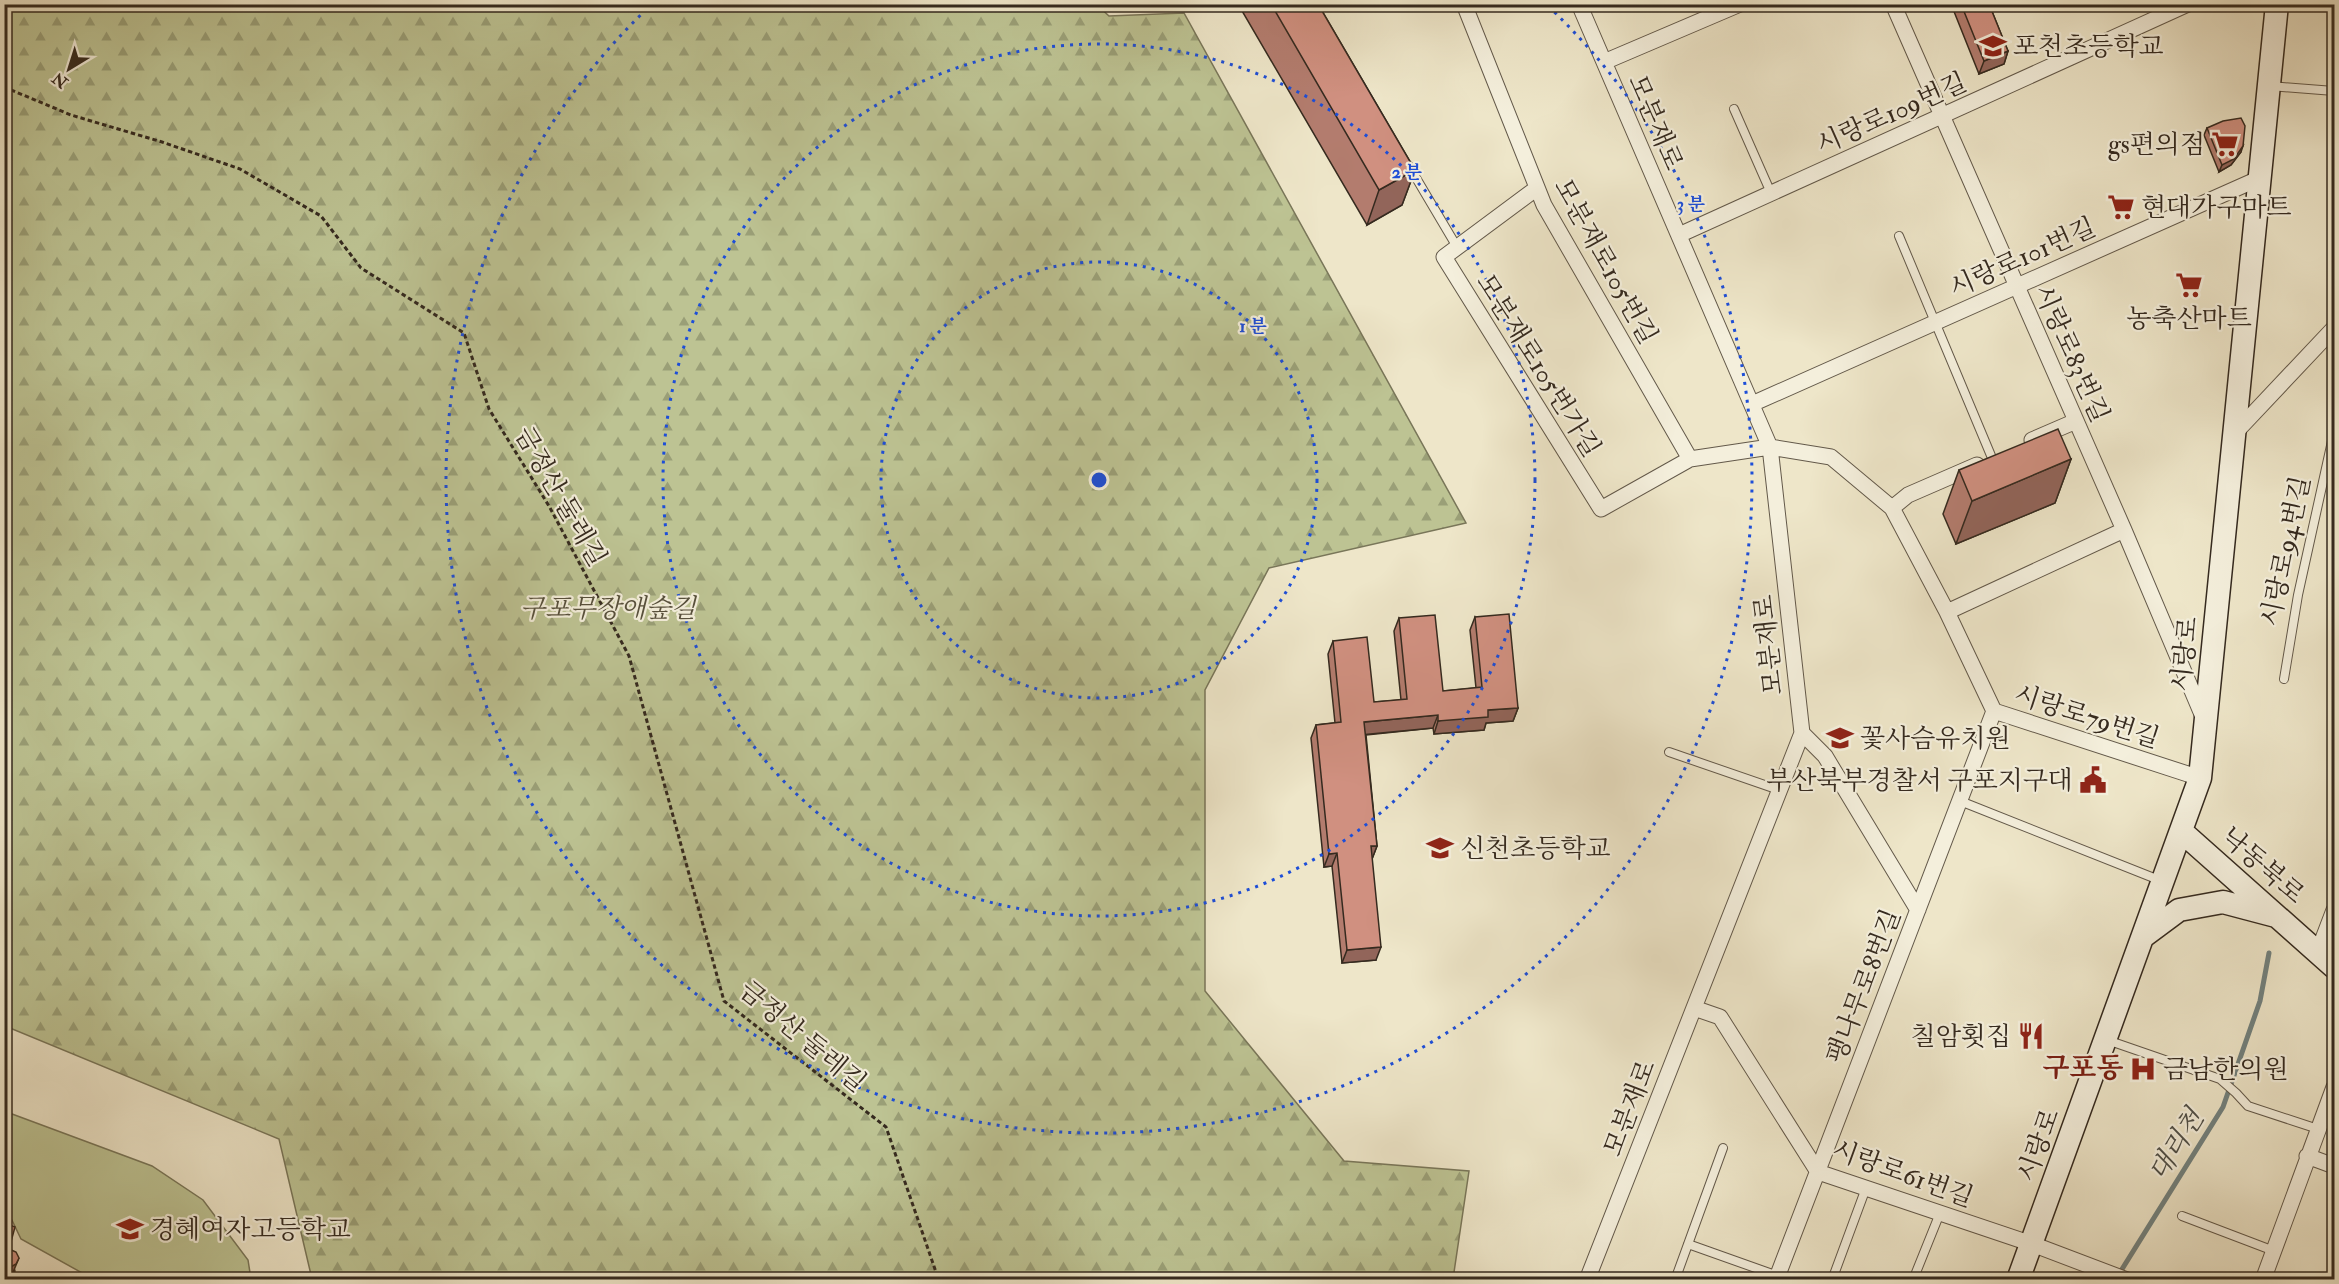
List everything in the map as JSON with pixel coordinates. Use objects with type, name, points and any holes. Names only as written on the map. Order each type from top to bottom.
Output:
[{"type":"main road","name":"시랑로","points":[[2018,1280],[2200,778],[2277,4]]},
{"type":"main road","name":"낙동북로","points":[[2181,831],[2334,967]]},
{"type":"main road","points":[[2144,936],[2180,910],[2223,902],[2280,917]]},
{"type":"street","name":"모분재로105번길","points":[[1464,4],[1544,206],[1690,459]]},
{"type":"street","name":"모분재로","points":[[1579,4],[1770,447],[1802,733],[1587,1280]]},
{"type":"street","points":[[1604,62],[1740,4]]},
{"type":"street","name":"시랑로83번길","points":[[1893,4],[2206,722]]},
{"type":"street","name":"시랑로109번길","points":[[1679,235],[2188,4]]},
{"type":"street","name":"시랑로101번길","points":[[1752,404],[2260,178]]},
{"type":"street","points":[[1457,247],[1537,188]]},
{"type":"street","name":"모분재로105번가길","points":[[1457,247],[1444,257],[1601,509],[1690,459]]},
{"type":"street","points":[[2234,434],[2334,328]]},
{"type":"street","points":[[1892,508],[1908,495],[2076,421]]},
{"type":"street","points":[[1690,459],[1770,447]]},
{"type":"street","name":"시랑로79번길","points":[[1770,447],[1831,457],[1892,508],[1947,612],[1994,711],[2200,778]]},
{"type":"street","points":[[1947,612],[2124,530]]},
{"type":"street","name":"팽나무로8번길","points":[[1777,1278],[1994,711]]},
{"type":"street","points":[[1802,733],[1825,756],[1918,910]]},
{"type":"street","points":[[2318,952],[2334,910]]},
{"type":"street","name":"시랑로61번길","points":[[1694,1008],[1720,1017],[1818,1172],[2032,1244],[2127,1280]]},
{"type":"street","points":[[2263,1280],[2334,1087]]},
{"type":"street","points":[[2307,1156],[2334,1166]]},
{"type":"lane","points":[[2269,86],[2334,91]]},
{"type":"lane","points":[[1734,109],[1771,193]]},
{"type":"lane","points":[[1403,156],[1457,247]]},
{"type":"lane","points":[[1899,236],[1935,322]]},
{"type":"lane","name":"시랑로101번길","points":[[1935,322],[2003,453]]},
{"type":"lane","name":"시랑로94번길","points":[[2284,679],[2298,595],[2334,432]]},
{"type":"lane","points":[[1669,752],[1779,790]]},
{"type":"lane","points":[[1960,801],[2164,881]]},
{"type":"lane","points":[[2106,1040],[2220,1079],[2248,1106],[2318,1129]]},
{"type":"lane","points":[[1675,1280],[1723,1148]]},
{"type":"lane","points":[[1832,1280],[1866,1188]]},
{"type":"lane","points":[[1913,1280],[1940,1213]]},
{"type":"lane","points":[[2182,1216],[2274,1251]]},
{"type":"lane","points":[[1688,1244],[1777,1278]]},
{"type":"path","name":"금정산 둘레길","points":[[4,87],[71,115],[162,142],[240,169],[321,216],[361,268],[464,333],[489,409],[549,506],[629,656],[724,1001],[886,1127],[937,1275],[927,1280]]},
{"type":"green space","name":"구포무장애숲길","points":[[5,5],[1097,5],[1109,16],[1184,13],[1466,523],[1269,568],[1205,690],[1205,991],[1344,1161],[1469,1171],[1453,1279],[312,1279],[279,1139],[5,1026]]},
{"type":"green space","name":"경혜여자고등학교","points":[[4,1111],[152,1166],[203,1200],[248,1260],[251,1279],[93,1279],[21,1239],[9,1214],[5,1212]]},
{"type":"building","points":[[1271,4],[1318,4],[1415,170],[1379,190]]},
{"type":"building","points":[[1961,4],[1989,4],[2008,51],[1984,61]]},
{"type":"building","name":"gs편의점","points":[[2241,118],[2245,126],[2243,146],[2234,159],[2222,165],[2207,128],[2223,121]]},
{"type":"building","points":[[2058,429],[2071,459],[1972,501],[1959,470]]},
{"type":"building","points":[[1509,614],[1518,708],[1488,710],[1488,717],[1438,721],[1438,715],[1364,722],[1377,846],[1371,846],[1381,947],[1347,950],[1337,853],[1329,854],[1316,725],[1341,722],[1333,641],[1367,637],[1374,702],[1407,699],[1399,618],[1435,615],[1443,691],[1482,687],[1475,617]]},
{"type":"building","points":[[4,1223],[15,1227],[9,1249],[16,1252],[19,1258],[11,1267],[4,1265]]},
{"type":"waterway","name":"대리천","points":[[2119,1274],[2223,1107],[2260,1001],[2269,953]]},
{"type":"place","name":"포천초등학교","points":[[1993,46]]},
{"type":"place","name":"gs편의점","points":[[2225,144]]},
{"type":"place","name":"현대가구마트","points":[[2121,207]]},
{"type":"place","name":"농축산마트","points":[[2189,285]]},
{"type":"place","name":"꽃사슴유치원","points":[[1840,738]]},
{"type":"place","name":"부산북부경찰서 구포지구대","points":[[2093,780]]},
{"type":"place","name":"신천초등학교","points":[[1440,848]]},
{"type":"place","name":"칠암횟집","points":[[2031,1036]]},
{"type":"place","name":"금남한의원","points":[[2143,1069]]},
{"type":"place","name":"경혜여자고등학교","points":[[130,1229]]},
{"type":"district","name":"구포동","points":[[2083,1067]]}]
